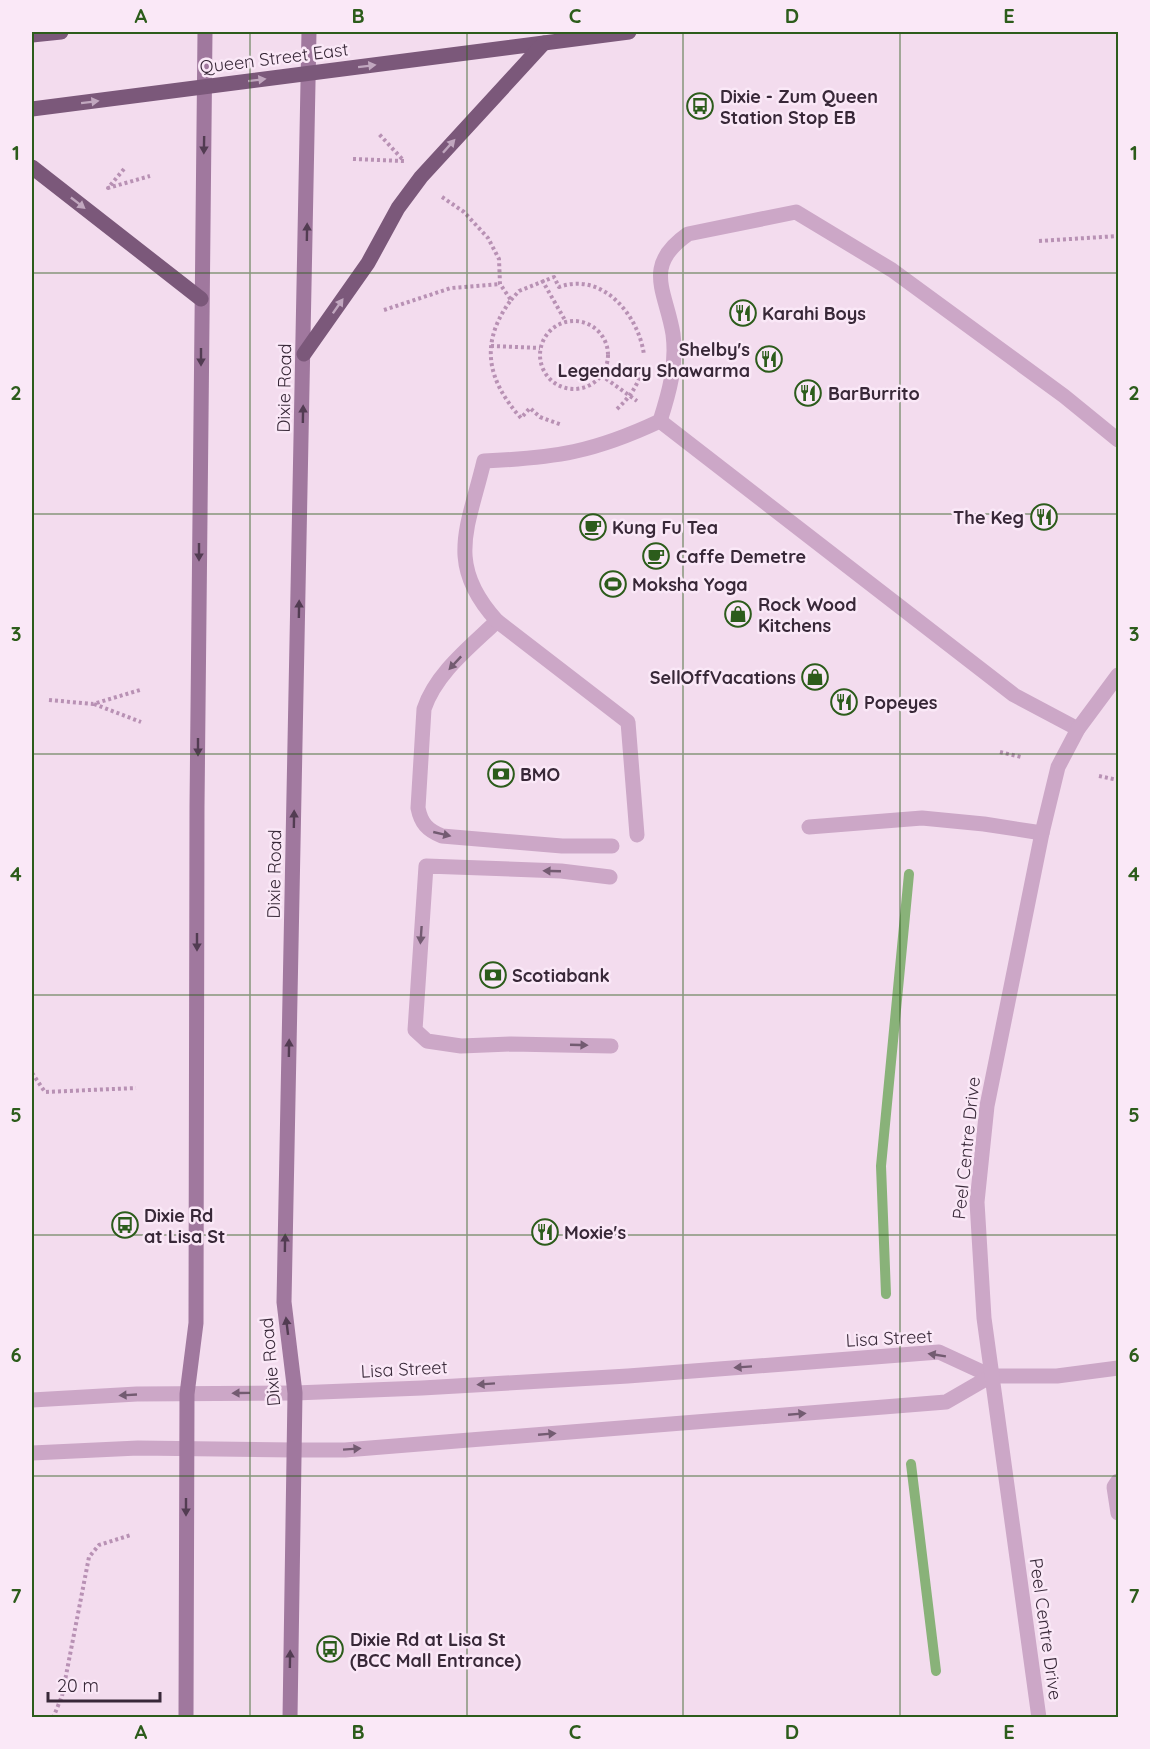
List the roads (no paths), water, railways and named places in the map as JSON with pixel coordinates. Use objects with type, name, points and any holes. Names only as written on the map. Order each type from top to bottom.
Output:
[{"type":"main road","points":[[32,35],[61,32]]},
{"type":"main road","points":[[186,1718],[187,1394],[196,1323],[201,299],[205,32]]},
{"type":"main road","name":"Dixie Road","points":[[290,1718],[295,1393],[284,1302],[309,32]]},
{"type":"main road","name":"Queen Street East","points":[[32,109],[629,32]]},
{"type":"main road","points":[[304,354],[368,263],[398,208],[415,184],[544,43]]},
{"type":"main road","points":[[32,167],[201,299]]},
{"type":"street","points":[[660,422],[673,378],[673,334],[660,291],[660,274],[664,258],[674,244],[688,234],[796,212],[891,270],[1064,396],[1119,440]]},
{"type":"street","points":[[637,835],[628,722],[497,621],[478,601],[467,577],[463,550],[484,461],[548,458],[588,450],[660,422]]},
{"type":"street","points":[[660,422],[1014,695],[1078,729]]},
{"type":"street","points":[[497,621],[456,661],[428,698],[423,720],[418,808],[420,817],[425,826],[442,836],[562,846],[612,846]]},
{"type":"street","name":"Peel Centre Drive","points":[[1039,1718],[991,1376],[980,1275],[977,1203],[987,1106],[1042,833],[1058,767],[1078,729],[1119,675]]},
{"type":"street","points":[[809,827],[922,819],[984,824],[1042,833]]},
{"type":"street","points":[[610,877],[561,871],[426,866],[415,1030],[428,1041],[461,1046],[511,1044],[611,1046]]},
{"type":"street","name":"Lisa Street","points":[[32,1401],[187,1394],[295,1393],[605,1377],[939,1352],[991,1376]]},
{"type":"street","points":[[32,1453],[186,1449],[345,1450],[946,1402],[991,1376],[1057,1376],[1119,1368]]},
{"type":"street","points":[[1119,1481],[1114,1487],[1119,1513]]},
{"type":"waterway","points":[[886,1294],[881,1166],[909,874]]},
{"type":"waterway","points":[[911,1464],[936,1671]]},
{"type":"place","name":"Dixie - Zum Queen Station Stop EB","points":[[700,106]]},
{"type":"place","name":"Karahi Boys","points":[[743,313]]},
{"type":"place","name":"Shelby's Legendary Shawarma","points":[[769,359]]},
{"type":"place","name":"BarBurrito","points":[[808,393]]},
{"type":"place","name":"The Keg","points":[[1044,517]]},
{"type":"place","name":"Kung Fu Tea","points":[[593,527]]},
{"type":"place","name":"Caffe Demetre","points":[[656,556]]},
{"type":"place","name":"Moksha Yoga","points":[[613,584]]},
{"type":"place","name":"Rock Wood Kitchens","points":[[738,614]]},
{"type":"place","name":"SellOffVacations","points":[[815,677]]},
{"type":"place","name":"Popeyes","points":[[844,702]]},
{"type":"place","name":"BMO","points":[[501,774]]},
{"type":"place","name":"Scotiabank","points":[[493,975]]},
{"type":"place","name":"Dixie Rd at Lisa St","points":[[125,1225]]},
{"type":"place","name":"Moxie's","points":[[545,1232]]},
{"type":"place","name":"Dixie Rd at Lisa St (BCC Mall Entrance)","points":[[330,1649]]}]
